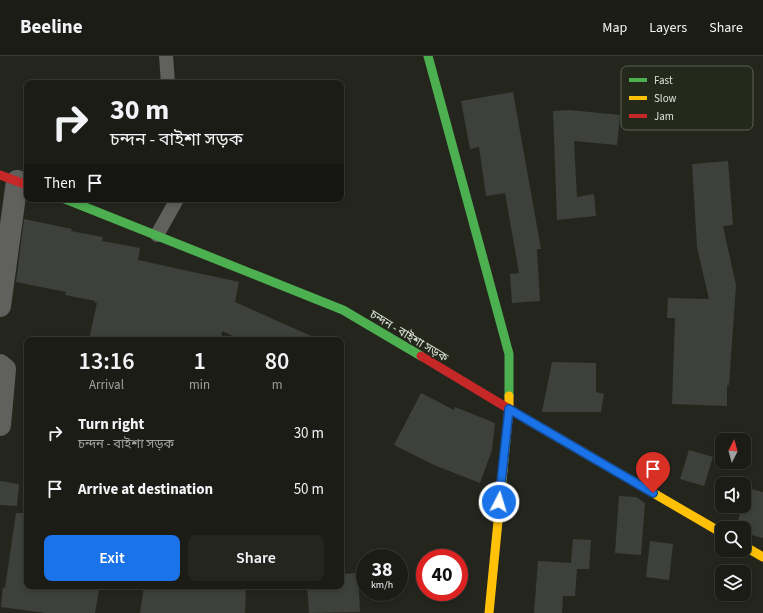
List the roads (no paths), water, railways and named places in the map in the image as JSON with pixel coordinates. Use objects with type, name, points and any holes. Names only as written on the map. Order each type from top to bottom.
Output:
[{"type":"main road","points":[[428,56],[509,354],[509,409],[489,613]]},
{"type":"main road","name":"চন্দন - বাইশা সড়ক","points":[[73,202],[158,234],[343,310],[715,529]]},
{"type":"main road","points":[[751,550],[763,557]]},
{"type":"street","points":[[0,306],[15,180]]},
{"type":"street","points":[[0,366],[5,369],[0,425]]},
{"type":"lane","points":[[166,56],[168,80]]},
{"type":"lane","points":[[158,234],[175,202]]}]
